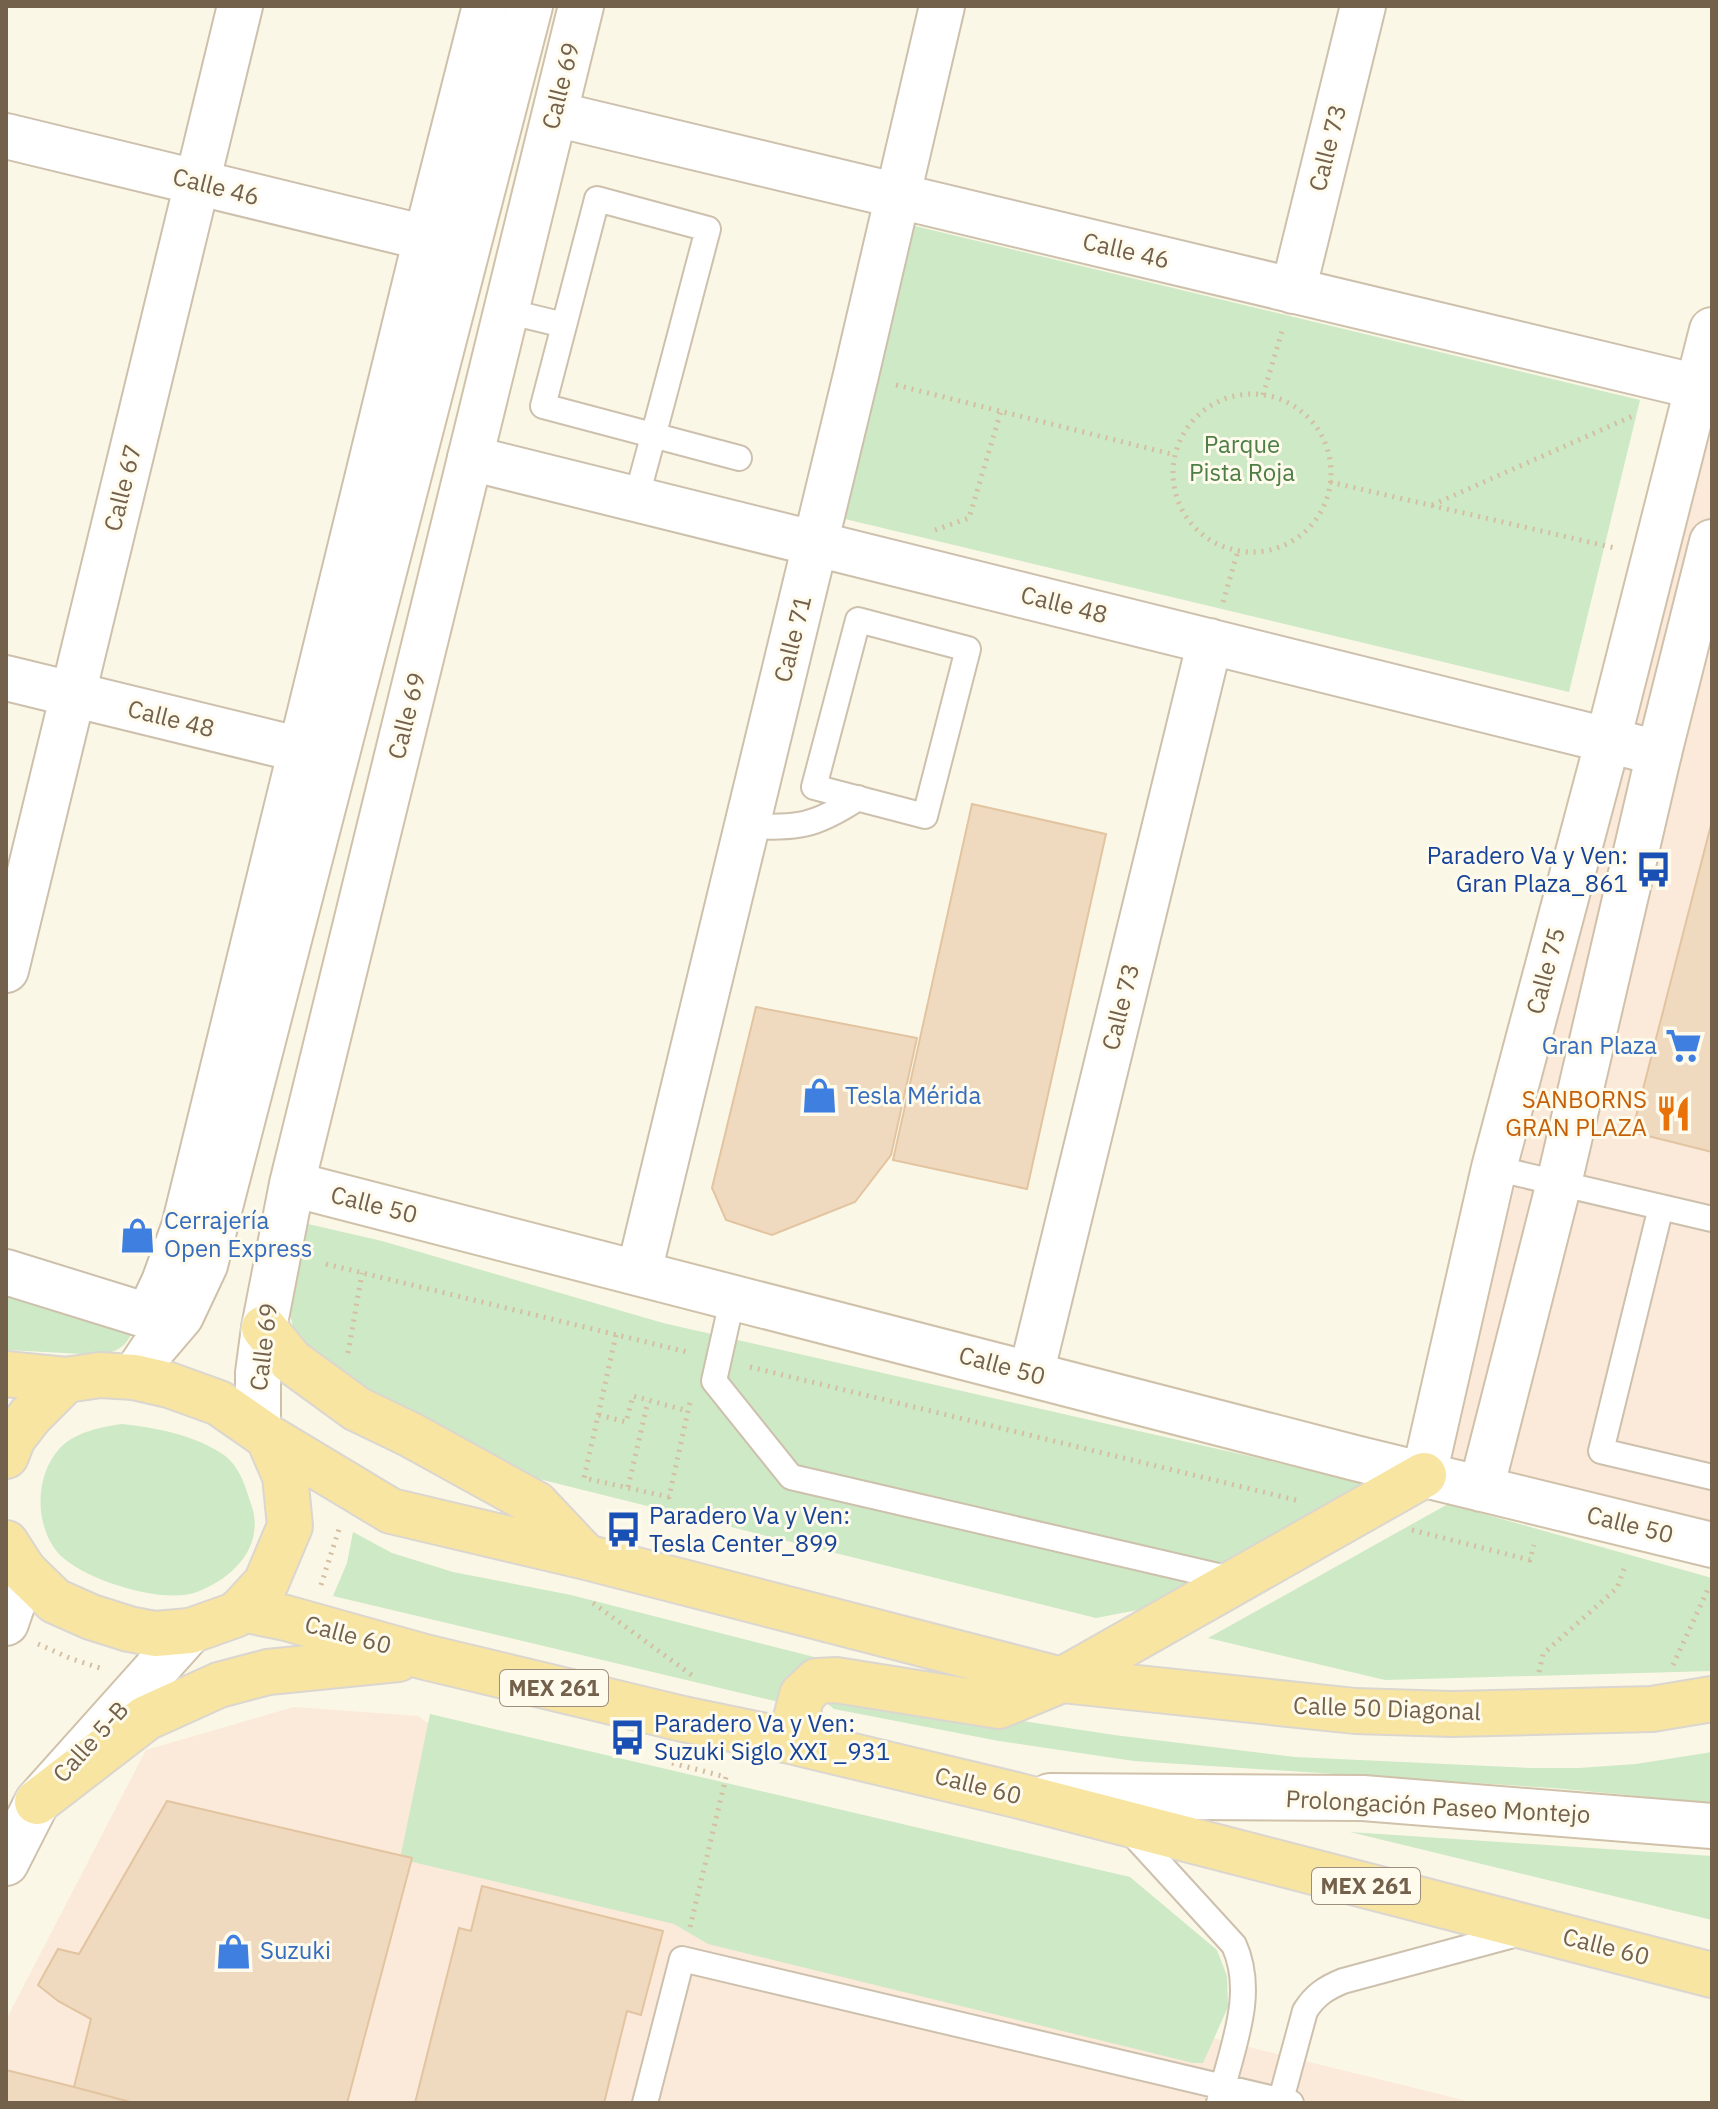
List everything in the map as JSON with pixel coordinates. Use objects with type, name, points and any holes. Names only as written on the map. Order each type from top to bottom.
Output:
[{"type":"main road","points":[[264,1328],[291,1361],[357,1409],[536,1504],[586,1557]]},
{"type":"main road","points":[[6,1374],[66,1380],[100,1375],[134,1377],[169,1385],[219,1403],[391,1511],[586,1557],[1062,1680]]},
{"type":"main road","points":[[6,1456],[13,1438],[30,1416],[66,1380]]},
{"type":"main road","points":[[12,1560],[55,1601],[129,1629],[155,1634],[190,1631],[223,1620],[242,1609],[266,1583],[290,1526],[285,1476],[263,1433]]},
{"type":"main road","points":[[790,1741],[802,1695],[817,1681],[836,1680],[999,1706],[1062,1680],[1424,1475]]},
{"type":"main road","name":"Calle 60","points":[[242,1609],[425,1657],[1020,1796],[1712,1975]]},
{"type":"main road","points":[[37,1802],[146,1718],[219,1685],[268,1672],[425,1657]]},
{"type":"main road","name":"Calle 50 Diagonal","points":[[1062,1680],[1355,1711],[1452,1714],[1652,1709],[1712,1699]]},
{"type":"street","name":"Calle 67","points":[[6,970],[240,6]]},
{"type":"street","name":"Calle 69","points":[[320,754],[426,238],[485,6]]},
{"type":"street","name":"Calle 69","points":[[6,1272],[148,1316],[164,1282],[269,952],[320,754],[530,6]]},
{"type":"street","name":"Calle 69","points":[[263,1433],[258,1373],[292,1184],[506,311],[566,117],[581,6]]},
{"type":"street","name":"Calle 71","points":[[639,1272],[816,543],[942,6]]},
{"type":"street","name":"Calle 73","points":[[1293,291],[1363,6]]},
{"type":"street","name":"Calle 46","points":[[566,117],[1698,387]]},
{"type":"street","name":"Calle 46","points":[[6,136],[426,238]]},
{"type":"street","name":"Calle 75","points":[[1424,1475],[1494,1168],[1608,740],[1712,330]]},
{"type":"street","name":"Calle 48","points":[[470,458],[1659,753]]},
{"type":"street","points":[[1481,1489],[1559,1183],[1659,753],[1712,542]]},
{"type":"street","name":"Calle 73","points":[[1031,1374],[1210,641]]},
{"type":"street","name":"Calle 48","points":[[6,678],[320,754]]},
{"type":"street","name":"Calle 69","points":[[134,1377],[181,1316],[205,1265],[269,952]]},
{"type":"street","name":"Calle 50","points":[[292,1184],[1424,1475],[1712,1545]]},
{"type":"street","points":[[12,1560],[18,1632]]},
{"type":"street","name":"Calle 5-B","points":[[6,1863],[37,1802],[190,1631]]},
{"type":"street","name":"Prolongación Paseo Montejo","points":[[1020,1796],[1363,1798],[1712,1826]]},
{"type":"lane","points":[[636,499],[653,436],[708,229],[597,199],[543,406],[653,436],[739,458]]},
{"type":"lane","points":[[506,311],[564,325]]},
{"type":"lane","points":[[747,826],[793,827],[830,816],[858,798],[925,816],[968,649],[858,620],[814,787],[858,798]]},
{"type":"lane","points":[[1494,1168],[1712,1219]]},
{"type":"lane","points":[[1661,1207],[1601,1451],[1712,1477]]},
{"type":"lane","points":[[733,1296],[714,1381],[791,1477],[1238,1581]]},
{"type":"lane","points":[[1123,1823],[1234,1945],[1243,1964],[1245,1990],[1221,2095]]},
{"type":"lane","points":[[645,2103],[682,1959],[1221,2095],[1284,2102],[1305,2011],[1312,1999],[1326,1987],[1535,1929]]},
{"type":"path","points":[[1263,395],[1293,291]]},
{"type":"path","points":[[856,375],[1175,455]]},
{"type":"path","points":[[1253,393],[1279,398],[1301,411],[1319,430],[1329,455],[1330,482],[1323,507],[1308,529],[1287,543],[1262,551],[1238,551],[1213,542],[1193,527],[1180,505],[1173,480],[1175,455],[1185,430],[1203,410],[1226,398],[1253,393]]},
{"type":"path","points":[[926,533],[969,518],[1001,411]]},
{"type":"path","points":[[1431,505],[1639,414]]},
{"type":"path","points":[[1330,482],[1655,557]]},
{"type":"path","points":[[1210,641],[1238,551]]},
{"type":"path","points":[[326,1264],[701,1355]]},
{"type":"path","points":[[347,1360],[362,1273]]},
{"type":"path","points":[[616,1335],[584,1478],[669,1497],[691,1397]]},
{"type":"path","points":[[737,1364],[1307,1503]]},
{"type":"path","points":[[599,1415],[626,1422],[633,1396],[688,1411]]},
{"type":"path","points":[[628,1487],[648,1401]]},
{"type":"path","points":[[319,1590],[341,1523]]},
{"type":"path","points":[[1529,1712],[1543,1654],[1617,1588],[1639,1527]]},
{"type":"path","points":[[1411,1529],[1530,1560],[1537,1533]]},
{"type":"path","points":[[1652,1709],[1712,1581]]},
{"type":"path","points":[[590,1601],[693,1676]]},
{"type":"path","points":[[18,1632],[72,1659],[115,1672]]},
{"type":"path","points":[[672,1763],[726,1777],[682,1959]]},
{"type":"shaded area","points":[[1712,397],[1712,1529],[1446,1462]]},
{"type":"shaded area","points":[[294,1707],[418,1716],[687,1908],[1475,2103],[6,2103],[6,2020],[146,1750]]},
{"type":"green space","name":"Parque Pista Roja","points":[[915,226],[1640,400],[1569,692],[845,519]]},
{"type":"green space","points":[[308,1224],[382,1241],[663,1323],[1376,1485],[1148,1608],[1096,1618],[495,1468],[327,1378],[297,1339],[289,1312],[290,1286]]},
{"type":"green space","points":[[6,1296],[134,1327],[123,1346],[103,1355],[6,1350]]},
{"type":"green space","points":[[122,1424],[160,1430],[210,1446],[226,1457],[240,1475],[254,1515],[252,1541],[239,1563],[209,1587],[182,1595],[145,1593],[125,1588],[87,1573],[60,1555],[51,1544],[40,1502],[51,1459],[66,1442],[81,1434]]},
{"type":"green space","points":[[1448,1504],[1712,1578],[1712,1671],[1385,1680],[1208,1638]]},
{"type":"green space","points":[[353,1532],[392,1553],[453,1572],[571,1595],[822,1659],[780,1700],[775,1701],[333,1596],[347,1563]]},
{"type":"green space","points":[[838,1693],[1114,1735],[1295,1757],[1579,1768],[1636,1764],[1712,1752],[1712,1803],[1553,1788],[1134,1761],[999,1741],[834,1709],[827,1699]]},
{"type":"green space","points":[[430,1714],[1130,1877],[1217,1950],[1227,1976],[1228,2007],[1203,2063],[1193,2063],[708,1944],[674,1924],[400,1859]]},
{"type":"green space","points":[[1350,1832],[1712,1856],[1712,1920]]},
{"type":"building","points":[[972,804],[1106,834],[1027,1189],[893,1160]]},
{"type":"building","name":"Gran Plaza","points":[[1712,821],[1712,1152],[1632,1132]]},
{"type":"building","name":"Tesla Mérida","points":[[756,1007],[917,1038],[891,1155],[855,1202],[772,1235],[726,1220],[712,1188]]},
{"type":"building","name":"Suzuki","points":[[167,1801],[412,1858],[347,2103],[134,2103],[74,2087],[91,2019],[58,2001],[38,1985],[58,1949],[79,1954]]},
{"type":"building","points":[[482,1886],[663,1931],[641,2015],[627,2011],[604,2103],[415,2103],[459,1928],[471,1931]]},
{"type":"building","points":[[6,2070],[74,2087],[134,2103],[6,2103]]},
{"type":"place","name":"Paradero Va y Ven: Gran Plaza_861","points":[[1654,870]]},
{"type":"place","name":"Gran Plaza","points":[[1683,1046]]},
{"type":"place","name":"Tesla Mérida","points":[[819,1096]]},
{"type":"place","name":"SANBORNS GRAN PLAZA","points":[[1673,1114]]},
{"type":"place","name":"Cerrajería Open Express","points":[[138,1235]]},
{"type":"place","name":"Paradero Va y Ven: Tesla Center_899","points":[[623,1530]]},
{"type":"place","name":"Paradero Va y Ven: Suzuki Siglo XXI _931","points":[[628,1738]]},
{"type":"place","name":"Suzuki","points":[[234,1951]]}]
